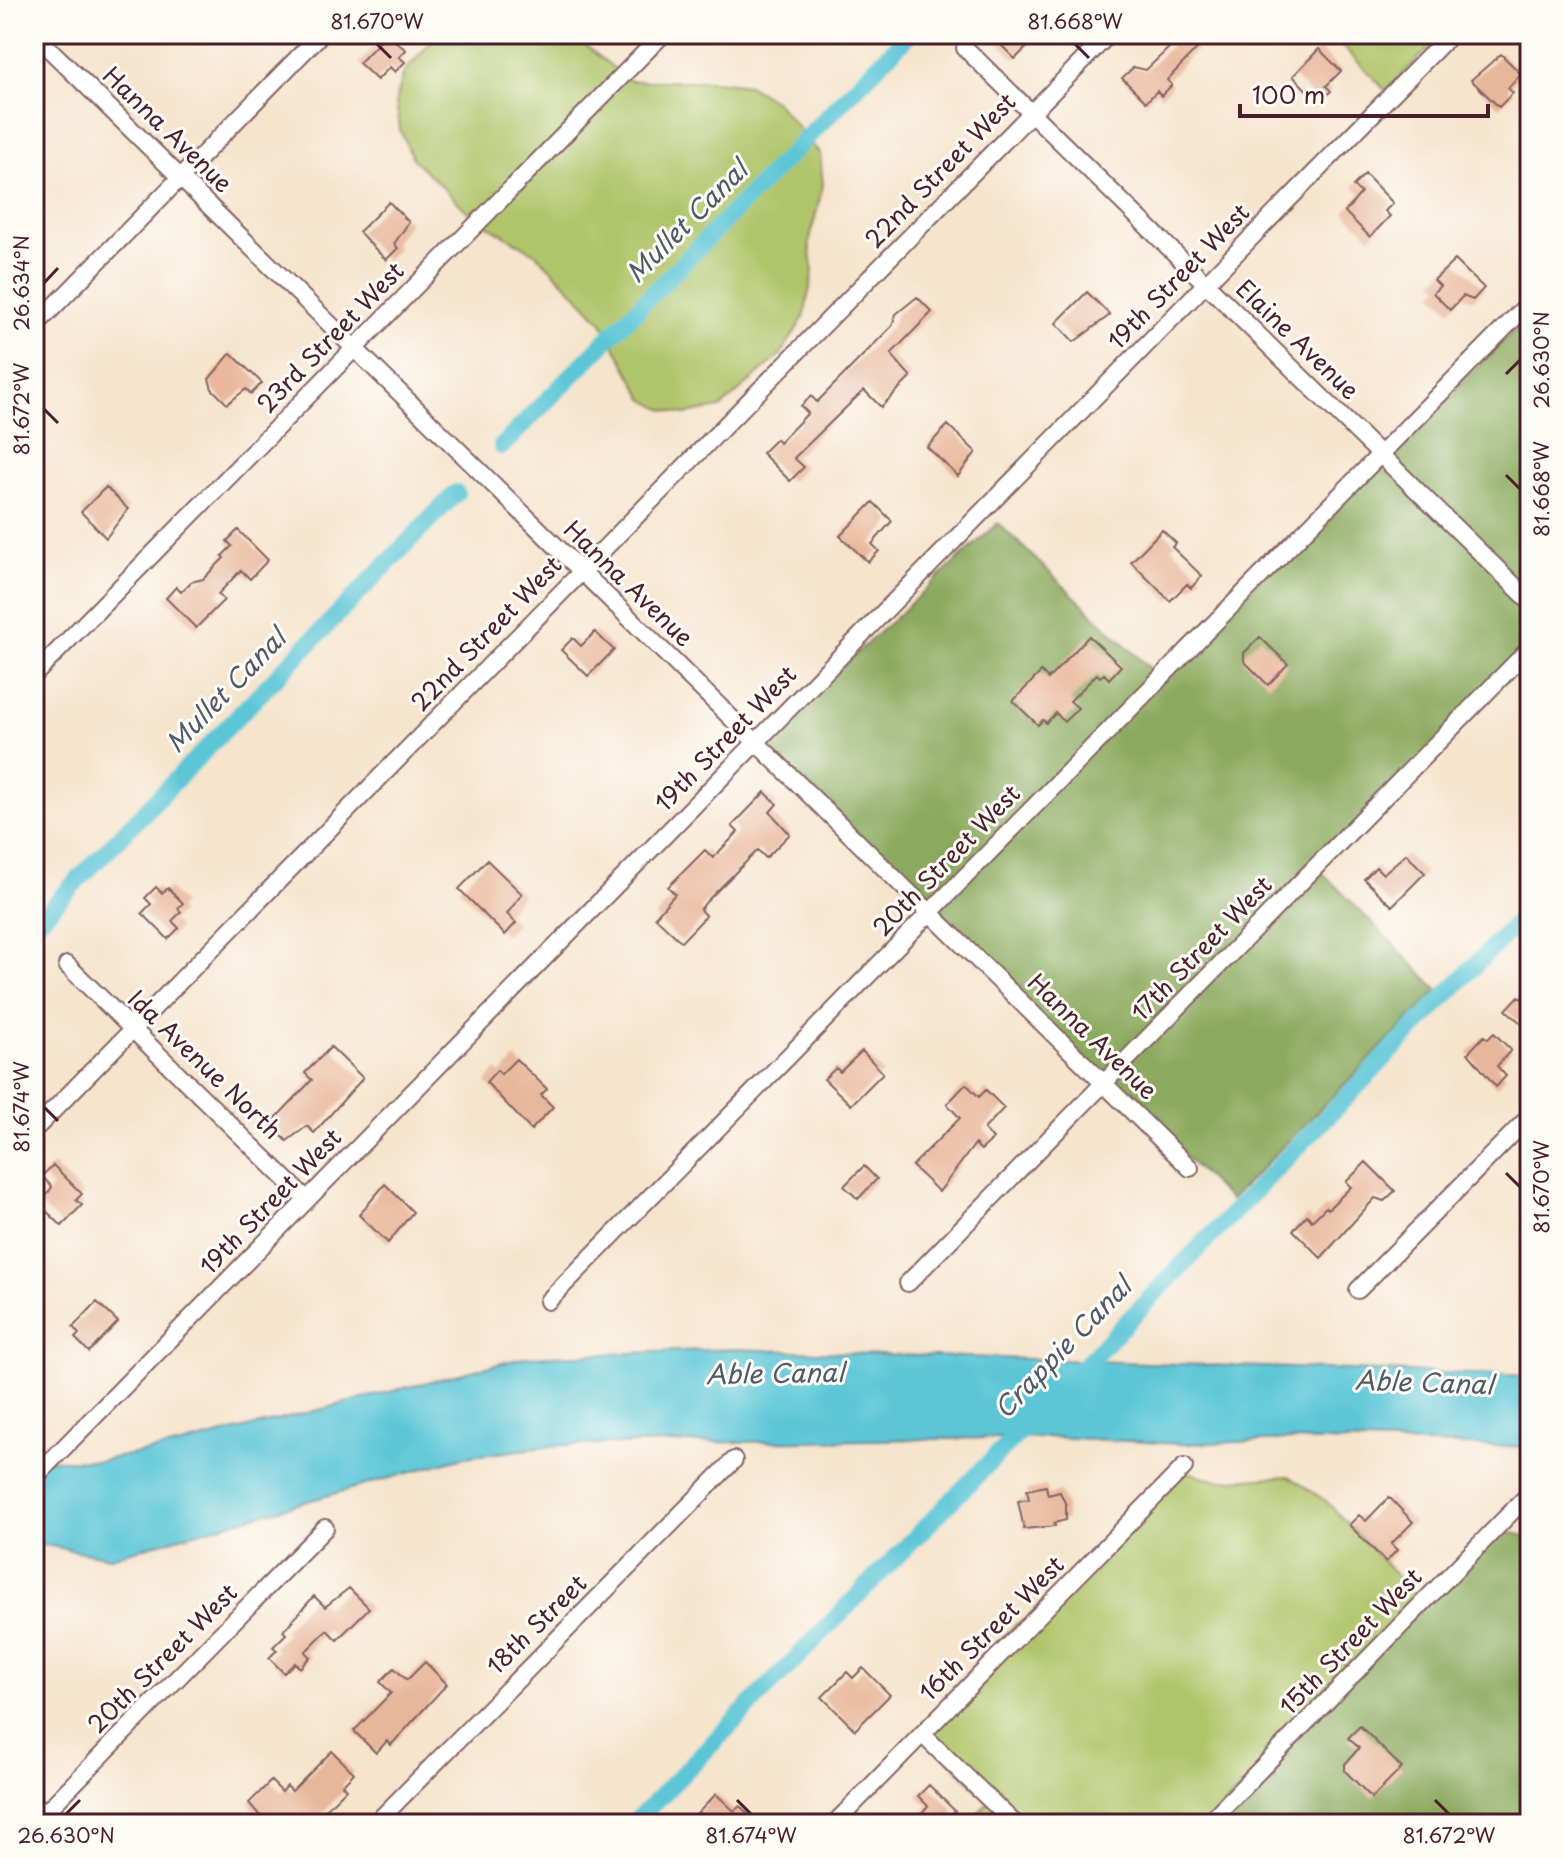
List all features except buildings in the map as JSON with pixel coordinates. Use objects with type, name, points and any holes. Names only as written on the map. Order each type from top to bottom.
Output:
[{"type":"street","name":"Hanna Avenue","points":[[34,34],[1190,1168]]},
{"type":"street","points":[[34,327],[321,34]]},
{"type":"street","name":"23rd Street West","points":[[34,675],[663,34]]},
{"type":"street","name":"22nd Street West","points":[[34,1130],[1109,34]]},
{"type":"street","name":"19th Street West","points":[[34,1478],[1451,34]]},
{"type":"street","name":"Elaine Avenue","points":[[965,48],[1530,601]]},
{"type":"street","name":"20th Street West","points":[[548,1301],[1530,302]]},
{"type":"street","name":"17th Street West","points":[[908,1283],[1530,648]]},
{"type":"street","name":"Ida Avenue North","points":[[67,965],[307,1200]]},
{"type":"street","points":[[1358,1290],[1530,1116]]},
{"type":"street","name":"18th Street","points":[[375,1824],[734,1460]]},
{"type":"street","name":"16th Street West","points":[[834,1824],[1184,1467]]},
{"type":"street","name":"15th Street West","points":[[1207,1824],[1530,1493]]},
{"type":"street","name":"20th Street West","points":[[42,1816],[325,1528]]},
{"type":"street","points":[[922,1734],[1015,1824]]},
{"type":"green space","points":[[438,34],[571,34],[630,81],[715,81],[748,85],[776,102],[820,154],[823,185],[809,243],[813,272],[804,317],[781,354],[720,408],[685,414],[662,409],[644,399],[601,321],[574,292],[536,254],[472,216],[413,159],[400,130],[396,101],[404,72]]},
{"type":"green space","points":[[1331,34],[1443,34],[1386,91]]},
{"type":"green space","points":[[1530,315],[1530,652],[1315,865],[1438,990],[1230,1200],[1017,995],[762,740],[998,523],[1159,677]]},
{"type":"green space","points":[[1178,1469],[1218,1481],[1289,1476],[1326,1501],[1422,1603],[1215,1816],[1224,1824],[967,1824],[989,1802],[919,1728],[1015,1625],[1026,1620]]},
{"type":"green space","points":[[1508,1532],[1530,1537],[1530,1807],[1513,1824],[1407,1824],[1385,1816],[1373,1824],[1224,1824],[1214,1815],[1495,1533]]},
{"type":"water","name":"Able Canal","points":[[732,1349],[1530,1376],[1530,1447],[1291,1440],[1182,1444],[1053,1437],[563,1445],[464,1457],[110,1557],[34,1543],[34,1459],[97,1461],[177,1446],[526,1357]]},
{"type":"waterway","name":"Mullet Canal","points":[[502,446],[909,34]]},
{"type":"waterway","name":"Mullet Canal","points":[[34,925],[456,493]]},
{"type":"waterway","name":"Crappie Canal","points":[[1073,1377],[1530,909]]},
{"type":"waterway","name":"Crappie Canal","points":[[633,1824],[1030,1421]]}]
